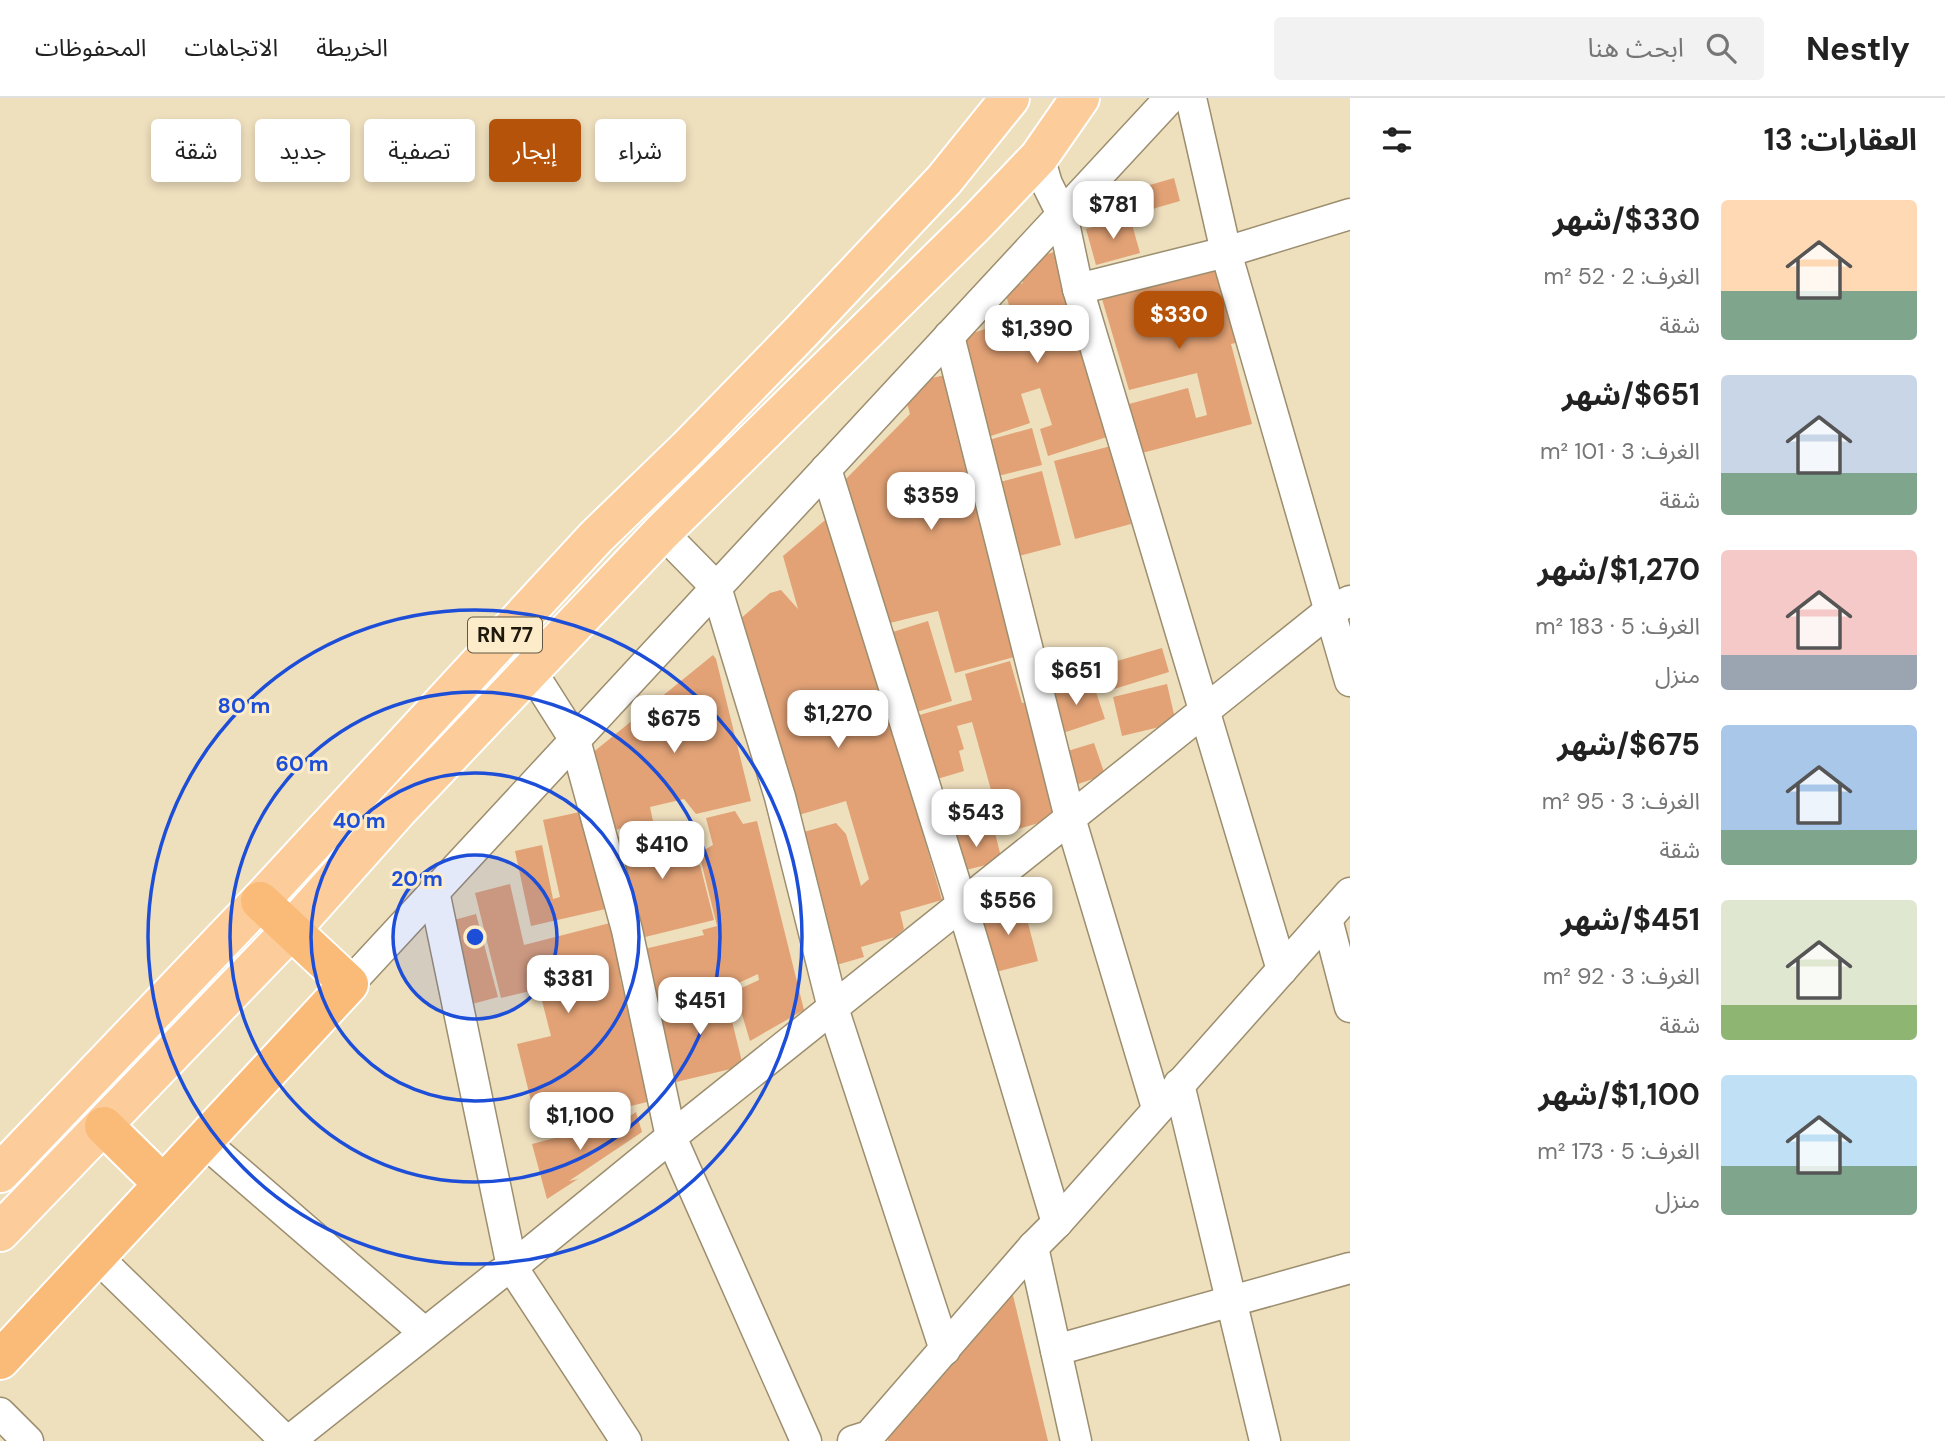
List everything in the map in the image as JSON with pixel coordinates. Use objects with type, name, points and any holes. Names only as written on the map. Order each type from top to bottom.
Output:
[{"type":"highway","points":[[0,1360],[349,984],[260,901]]},
{"type":"highway","points":[[104,1126],[163,1184]]},
{"type":"main road","name":"RN 77","points":[[0,1173],[260,901],[596,537],[688,448],[944,180],[1010,98]]},
{"type":"main road","points":[[0,1233],[291,930],[397,811],[662,531],[948,252],[1039,157],[1080,98]]},
{"type":"main road","points":[[688,448],[718,478]]},
{"type":"street","points":[[349,984],[1170,98]]},
{"type":"street","points":[[1191,98],[1226,251],[1339,606],[1350,681]]},
{"type":"street","points":[[1039,157],[1047,184],[1062,214],[1078,289],[1282,970]]},
{"type":"street","points":[[1078,289],[1226,251],[1350,214]]},
{"type":"street","points":[[949,337],[1070,818],[1157,1108]]},
{"type":"street","points":[[826,469],[962,905],[1057,1223]]},
{"type":"street","points":[[662,531],[716,587],[780,797],[833,1008],[945,1350]]},
{"type":"street","points":[[96,1256],[288,1441],[497,1276],[513,1267],[671,1137],[1339,606]]},
{"type":"street","points":[[507,633],[575,740],[627,930],[671,1137],[806,1441]]},
{"type":"street","points":[[434,891],[513,1267],[626,1441]]},
{"type":"street","points":[[864,1439],[1350,893]]},
{"type":"street","points":[[1327,919],[1350,1007]]},
{"type":"street","points":[[1179,1084],[1265,1441]]},
{"type":"street","points":[[203,1141],[425,1333]]},
{"type":"street","points":[[1033,1247],[1076,1441]]},
{"type":"street","points":[[1056,1350],[1350,1268]]},
{"type":"street","points":[[0,1413],[28,1441]]},
{"type":"building","points":[[1174,178],[1180,201],[1142,212],[1136,189]]},
{"type":"building","points":[[1130,217],[1140,253],[1096,265],[1086,229]]},
{"type":"building","points":[[1054,252],[1113,435],[1048,456],[1040,429],[1052,425],[1040,388],[1021,394],[1030,423],[982,439],[961,337],[997,325],[1004,350],[1021,344],[1004,289],[1023,283],[1017,264]]},
{"type":"building","points":[[1221,257],[1243,341],[1231,344],[1252,424],[1142,453],[1129,404],[1188,388],[1196,418],[1207,415],[1197,373],[1129,390],[1099,289]]},
{"type":"building","points":[[945,375],[1018,656],[955,673],[938,611],[882,625],[844,481],[910,414],[905,396],[919,381]]},
{"type":"building","points":[[1032,428],[1042,465],[994,477],[985,441]]},
{"type":"building","points":[[1111,446],[1131,524],[1075,539],[1054,461]]},
{"type":"building","points":[[1042,471],[1061,545],[1019,556],[1000,482]]},
{"type":"building","points":[[831,515],[942,900],[900,912],[904,929],[895,937],[861,947],[864,957],[833,966],[793,835],[836,823],[846,834],[861,886],[869,879],[846,801],[792,817],[739,620],[770,593],[781,590],[798,609],[783,556]]},
{"type":"building","points":[[928,621],[952,701],[907,715],[883,635]]},
{"type":"building","points":[[1162,648],[1169,672],[1111,690],[1103,665]]},
{"type":"building","points":[[713,655],[751,801],[696,814],[684,799],[650,807],[653,821],[610,831],[591,754]]},
{"type":"building","points":[[1010,661],[1022,703],[1031,701],[1064,816],[1003,833],[972,722],[957,726],[964,749],[959,751],[964,771],[927,782],[909,718],[972,700],[965,674]]},
{"type":"building","points":[[1092,680],[1105,719],[1060,734],[1047,694]]},
{"type":"building","points":[[1167,684],[1176,723],[1122,736],[1113,697]]},
{"type":"building","points":[[1094,743],[1105,775],[1072,786],[1061,753]]},
{"type":"building","points":[[589,810],[610,908],[531,926],[515,851],[542,845],[553,899],[560,897],[543,820]]},
{"type":"building","points":[[735,811],[743,824],[757,821],[804,1010],[750,1041],[735,991],[759,980],[758,974],[732,986],[732,983],[653,1002],[640,950],[704,935],[702,930],[717,926],[699,853],[713,845],[706,818]]},
{"type":"building","points":[[681,821],[693,866],[700,865],[714,920],[637,939],[612,838]]},
{"type":"building","points":[[993,825],[1002,861],[958,872],[950,836]]},
{"type":"building","points":[[510,884],[524,945],[610,923],[624,977],[620,978],[651,1101],[538,1129],[517,1044],[551,1036],[539,989],[501,998],[475,893]]},
{"type":"building","points":[[1020,893],[1038,961],[992,973],[978,920],[1005,912],[1001,898]]},
{"type":"building","points":[[476,914],[498,997],[465,1006],[443,923]]},
{"type":"building","points":[[732,992],[738,1015],[731,1017],[743,1066],[672,1083],[654,1011]]},
{"type":"building","points":[[636,1112],[642,1132],[547,1199],[532,1144],[624,1120]]},
{"type":"building","points":[[1010,1283],[1048,1441],[888,1441],[885,1428]]}]
